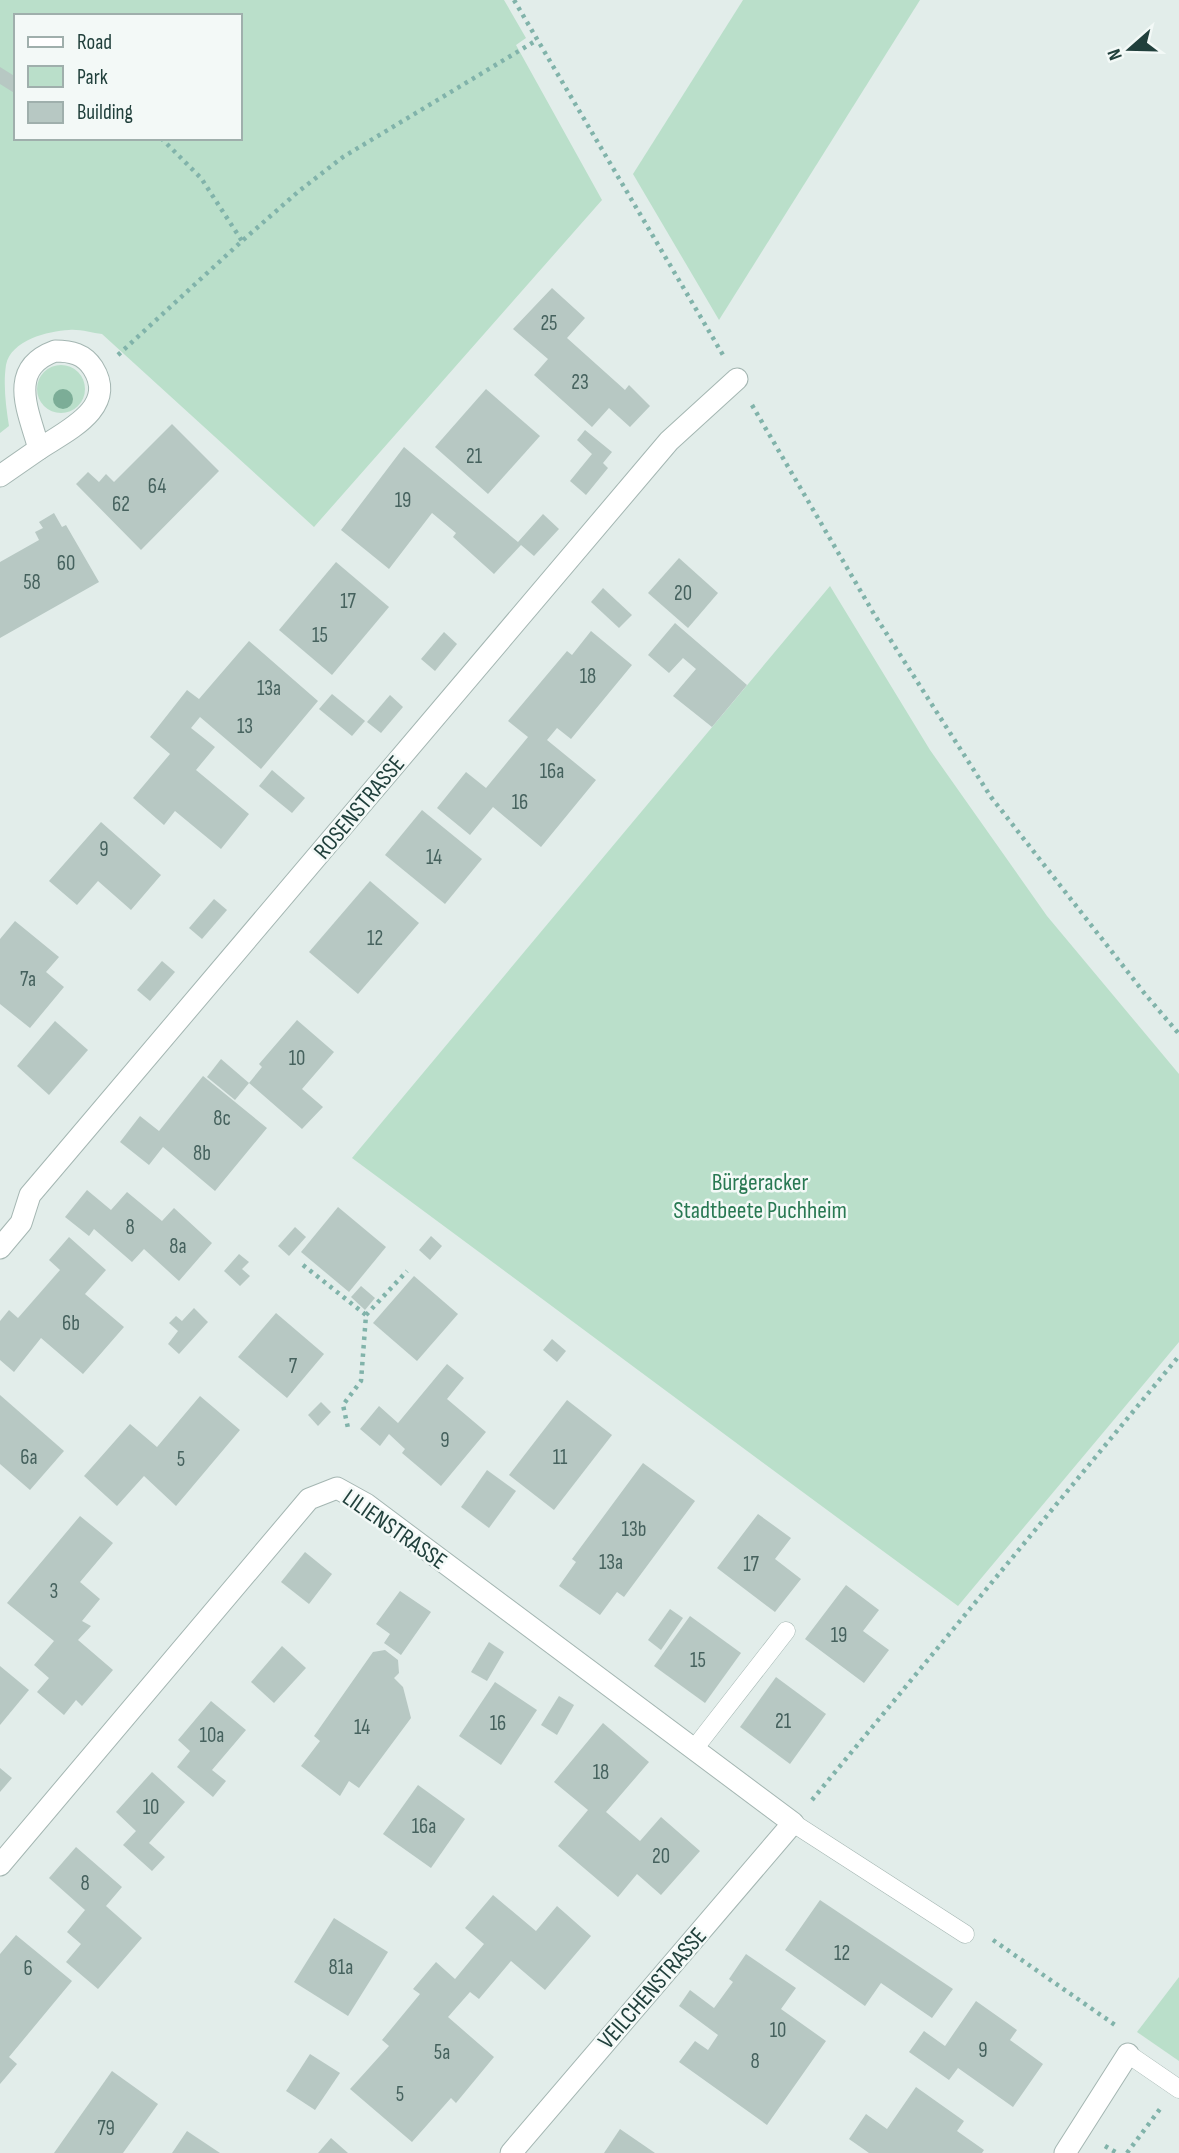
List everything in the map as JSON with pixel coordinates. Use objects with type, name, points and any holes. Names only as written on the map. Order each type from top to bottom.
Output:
[{"type":"street","points":[[0,476],[85,419],[93,411],[100,387],[97,374],[90,363],[80,355],[55,351],[43,355],[26,375],[23,388],[39,449]]},
{"type":"street","name":"ROSENSTRASSE","points":[[0,1248],[21,1223],[30,1195],[678,432],[737,379]]},
{"type":"street","name":"LILIENSTRASSE","points":[[0,1865],[309,1499],[337,1488],[366,1504],[793,1823]]},
{"type":"street","name":"VEILCHENSTRASSE","points":[[511,2153],[793,1823]]},
{"type":"street","points":[[1066,2153],[1128,2054]]},
{"type":"lane","points":[[694,1749],[786,1631]]},
{"type":"lane","points":[[793,1823],[965,1934]]},
{"type":"lane","points":[[1128,2054],[1178,2089]]},
{"type":"path","points":[[514,0],[874,614],[991,797],[1179,1034]]},
{"type":"path","points":[[97,374],[242,241],[343,157],[537,40]]},
{"type":"path","points":[[163,140],[201,178],[242,241]]},
{"type":"path","points":[[303,1265],[366,1315]]},
{"type":"path","points":[[348,1428],[343,1405],[360,1381],[366,1315],[407,1271]]},
{"type":"path","points":[[793,1823],[1179,1356]]},
{"type":"path","points":[[965,1934],[989,1938],[1128,2033],[1128,2054]]},
{"type":"path","points":[[1127,2153],[1178,2089]]},
{"type":"green space","points":[[0,0],[504,0],[526,38],[516,45],[602,200],[314,527],[102,334],[73,330],[51,332],[31,338],[15,349],[9,356],[5,373],[9,426],[0,433]]},
{"type":"green space","points":[[743,0],[920,0],[719,320],[633,174]]},
{"type":"green space","points":[[61,365],[78,372],[85,389],[78,406],[61,413],[44,406],[37,389],[44,372]]},
{"type":"green space","name":"Bürgeracker Stadtbeete Puchheim","points":[[830,586],[930,750],[1047,916],[1179,1074],[1179,1342],[958,1606],[352,1158]]},
{"type":"green space","points":[[1179,1977],[1179,2061],[1137,2032]]},
{"type":"building","points":[[0,67],[14,76],[14,93],[0,84]]},
{"type":"building","points":[[552,288],[585,318],[567,338],[625,390],[629,385],[650,406],[630,427],[609,408],[592,427],[534,375],[548,359],[513,329]]},
{"type":"building","points":[[486,389],[540,436],[488,494],[435,447]]},
{"type":"building","points":[[172,424],[219,471],[141,550],[76,484],[88,472],[99,482],[106,474],[114,482]]},
{"type":"building","points":[[585,430],[612,452],[603,463],[608,468],[586,495],[570,481],[592,454],[577,440]]},
{"type":"building","points":[[404,447],[518,542],[543,514],[559,529],[534,556],[521,545],[494,574],[453,537],[456,533],[432,513],[389,569],[341,530]]},
{"type":"building","points":[[54,513],[62,527],[66,525],[99,582],[0,638],[0,562],[39,540],[35,532],[43,528],[39,522]]},
{"type":"building","points":[[679,558],[718,593],[688,628],[648,593]]},
{"type":"building","points":[[336,562],[389,607],[332,675],[279,630]]},
{"type":"building","points":[[603,588],[632,615],[619,628],[591,602]]},
{"type":"building","points":[[675,623],[747,685],[712,727],[673,696],[696,669],[683,658],[669,673],[648,655]]},
{"type":"building","points":[[591,631],[632,665],[571,739],[557,728],[547,740],[596,780],[541,847],[493,807],[470,835],[437,808],[466,772],[486,788],[528,737],[508,721],[567,651],[572,655]]},
{"type":"building","points":[[444,632],[457,644],[435,671],[421,659]]},
{"type":"building","points":[[249,641],[318,701],[261,769],[200,717],[191,728],[215,747],[196,770],[249,814],[221,849],[175,811],[164,825],[133,798],[170,754],[150,737],[187,690],[199,699]]},
{"type":"building","points":[[332,694],[365,721],[352,736],[319,709]]},
{"type":"building","points":[[390,695],[403,707],[381,733],[367,722]]},
{"type":"building","points":[[272,770],[305,798],[292,813],[259,786]]},
{"type":"building","points":[[422,810],[482,859],[445,904],[385,855]]},
{"type":"building","points":[[101,822],[161,875],[131,910],[98,881],[77,905],[49,881]]},
{"type":"building","points":[[370,881],[419,923],[358,994],[309,952]]},
{"type":"building","points":[[214,899],[227,910],[202,939],[189,928]]},
{"type":"building","points":[[15,921],[59,957],[46,972],[64,987],[30,1028],[0,1004],[0,939]]},
{"type":"building","points":[[162,961],[175,972],[150,1001],[137,990]]},
{"type":"building","points":[[297,1020],[334,1052],[302,1089],[323,1107],[302,1129],[249,1083],[262,1067],[259,1064]]},
{"type":"building","points":[[55,1021],[88,1050],[49,1095],[17,1066]]},
{"type":"building","points":[[221,1059],[249,1083],[235,1100],[207,1077]]},
{"type":"building","points":[[203,1076],[267,1128],[215,1191],[163,1147],[149,1165],[120,1142],[140,1116],[159,1131]]},
{"type":"building","points":[[87,1190],[111,1210],[127,1192],[162,1221],[174,1208],[212,1243],[179,1281],[144,1249],[132,1262],[94,1229],[89,1236],[65,1217]]},
{"type":"building","points":[[338,1207],[386,1247],[349,1292],[301,1252]]},
{"type":"building","points":[[295,1227],[306,1237],[289,1256],[278,1246]]},
{"type":"building","points":[[431,1236],[442,1246],[430,1260],[419,1250]]},
{"type":"building","points":[[69,1237],[106,1270],[85,1294],[124,1327],[83,1374],[41,1338],[14,1372],[0,1360],[0,1321],[9,1310],[18,1318],[60,1270],[49,1260]]},
{"type":"building","points":[[239,1254],[249,1262],[242,1269],[250,1276],[240,1286],[224,1271]]},
{"type":"building","points":[[414,1276],[458,1314],[417,1361],[373,1323]]},
{"type":"building","points":[[361,1286],[375,1298],[365,1310],[351,1297]]},
{"type":"building","points":[[194,1308],[208,1322],[179,1354],[168,1344],[178,1331],[169,1323],[176,1316],[182,1321]]},
{"type":"building","points":[[276,1313],[324,1354],[287,1398],[238,1357]]},
{"type":"building","points":[[552,1339],[566,1351],[557,1362],[543,1350]]},
{"type":"building","points":[[447,1364],[464,1378],[447,1399],[486,1432],[441,1486],[402,1453],[405,1449],[389,1434],[380,1446],[360,1429],[379,1406],[398,1423]]},
{"type":"building","points":[[0,1395],[64,1451],[30,1490],[0,1464]]},
{"type":"building","points":[[200,1396],[240,1430],[176,1506],[144,1476],[117,1506],[84,1476],[130,1424],[157,1447]]},
{"type":"building","points":[[567,1400],[612,1435],[554,1510],[509,1475]]},
{"type":"building","points":[[321,1402],[331,1412],[318,1426],[308,1415]]},
{"type":"building","points":[[643,1463],[695,1501],[624,1597],[617,1592],[600,1615],[559,1586],[576,1562],[572,1559]]},
{"type":"building","points":[[487,1470],[516,1491],[489,1528],[461,1507]]},
{"type":"building","points":[[758,1514],[791,1538],[775,1559],[801,1579],[775,1612],[717,1568]]},
{"type":"building","points":[[80,1516],[113,1543],[80,1582],[100,1599],[82,1621],[91,1626],[78,1640],[113,1670],[82,1706],[76,1700],[64,1715],[37,1692],[49,1678],[34,1665],[54,1641],[7,1603]]},
{"type":"building","points":[[305,1552],[332,1574],[309,1604],[281,1582]]},
{"type":"building","points":[[846,1585],[879,1610],[863,1631],[889,1650],[864,1683],[805,1639]]},
{"type":"building","points":[[400,1591],[431,1612],[401,1655],[384,1643],[390,1634],[376,1624]]},
{"type":"building","points":[[670,1609],[683,1618],[661,1650],[648,1640]]},
{"type":"building","points":[[690,1616],[741,1653],[705,1703],[654,1666]]},
{"type":"building","points":[[489,1642],[504,1652],[487,1681],[471,1672]]},
{"type":"building","points":[[282,1646],[306,1668],[274,1703],[251,1682]]},
{"type":"building","points":[[385,1650],[398,1660],[399,1673],[394,1678],[403,1687],[411,1718],[359,1788],[349,1781],[340,1796],[301,1766],[320,1741],[314,1736],[373,1652]]},
{"type":"building","points":[[0,1666],[29,1690],[0,1725]]},
{"type":"building","points":[[776,1677],[826,1714],[790,1764],[740,1727]]},
{"type":"building","points":[[495,1682],[537,1710],[501,1765],[459,1736]]},
{"type":"building","points":[[559,1696],[574,1705],[557,1735],[541,1725]]},
{"type":"building","points":[[211,1701],[246,1730],[212,1770],[226,1781],[213,1797],[177,1767],[190,1751],[178,1740]]},
{"type":"building","points":[[603,1723],[649,1762],[606,1812],[640,1841],[661,1817],[700,1851],[661,1895],[637,1874],[618,1897],[558,1846],[588,1810],[554,1782]]},
{"type":"building","points":[[0,1768],[12,1778],[0,1792]]},
{"type":"building","points":[[152,1772],[185,1802],[149,1843],[165,1857],[152,1871],[123,1845],[136,1831],[116,1812]]},
{"type":"building","points":[[418,1785],[465,1819],[431,1868],[383,1834]]},
{"type":"building","points":[[76,1847],[122,1887],[106,1906],[142,1938],[98,1989],[66,1962],[81,1944],[67,1932],[85,1910],[49,1878]]},
{"type":"building","points":[[493,1895],[536,1931],[557,1906],[591,1936],[545,1990],[511,1961],[479,1999],[470,1992],[448,2017],[494,2057],[456,2103],[451,2098],[412,2142],[350,2089],[389,2046],[382,2040],[420,1994],[413,1989],[436,1962],[455,1979],[484,1944],[465,1928]]},
{"type":"building","points":[[820,1900],[953,1989],[932,2018],[881,1983],[865,2006],[785,1950]]},
{"type":"building","points":[[334,1918],[388,1952],[348,2016],[294,1982]]},
{"type":"building","points":[[16,1935],[72,1981],[9,2057],[17,2064],[0,2084],[0,1954]]},
{"type":"building","points":[[746,1954],[796,1988],[781,2009],[826,2041],[767,2125],[679,2062],[695,2041],[708,2050],[718,2035],[679,2006],[690,1990],[714,2008],[733,1982],[729,1979]]},
{"type":"building","points":[[976,2001],[1017,2030],[1010,2040],[1043,2064],[1013,2107],[958,2068],[949,2080],[909,2052],[924,2031],[945,2046]]},
{"type":"building","points":[[310,2054],[340,2073],[315,2110],[286,2091]]},
{"type":"building","points":[[112,2071],[158,2104],[123,2153],[54,2153]]},
{"type":"building","points":[[916,2087],[964,2121],[957,2131],[984,2150],[982,2153],[869,2153],[849,2139],[866,2114],[887,2129]]},
{"type":"building","points":[[620,2129],[655,2153],[604,2153]]},
{"type":"building","points":[[187,2131],[220,2153],[172,2153]]},
{"type":"building","points":[[331,2138],[348,2153],[318,2153]]}]
